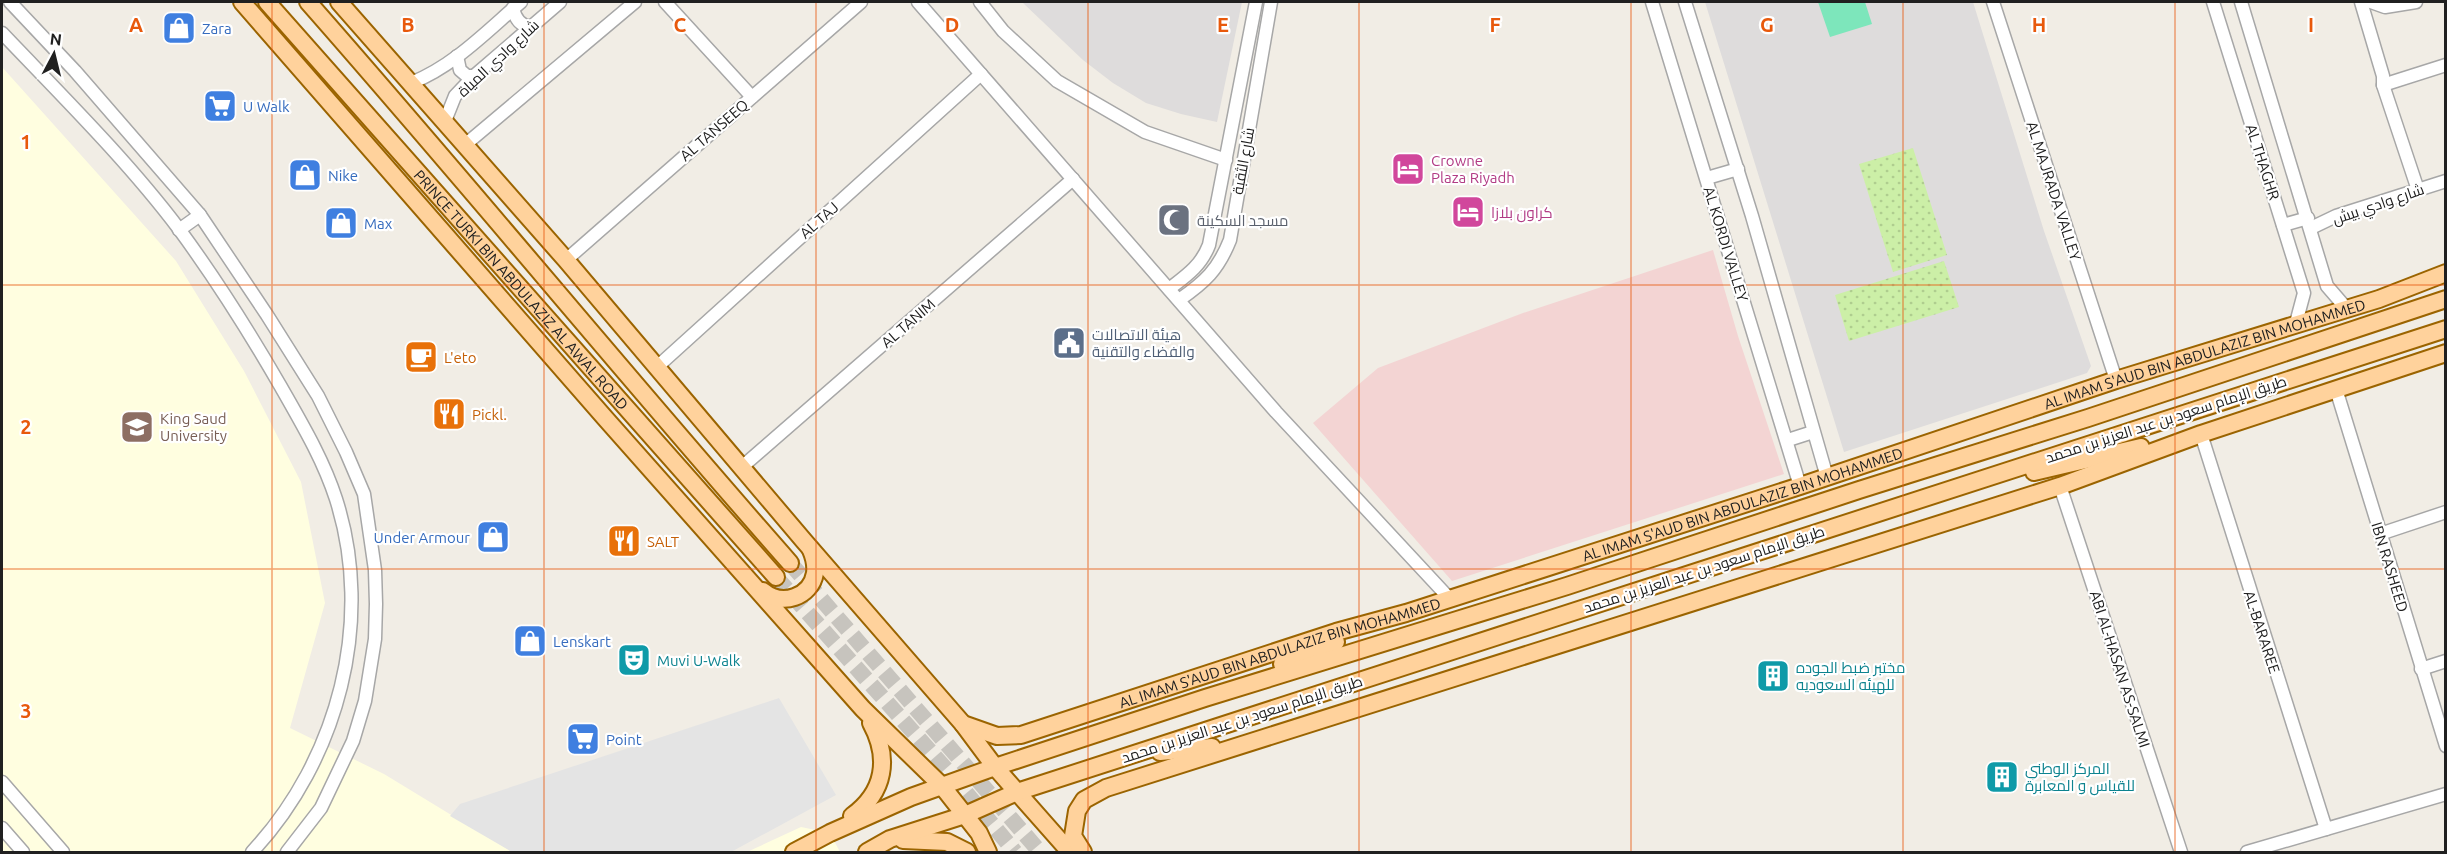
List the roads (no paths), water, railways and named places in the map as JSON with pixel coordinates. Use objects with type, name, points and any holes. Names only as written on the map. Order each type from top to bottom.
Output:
[{"type":"main road","points":[[242,2],[605,418],[864,709],[942,786],[979,833],[988,852]]},
{"type":"main road","name":"PRINCE TURKI BIN ABDULAZIZ AL AWAL ROAD","points":[[267,2],[776,577]]},
{"type":"main road","name":"PRINCE TURKI BIN ABDULAZIZ AL AWAL ROAD","points":[[308,2],[387,91],[661,416],[790,563]]},
{"type":"main road","points":[[339,2],[567,260],[804,541],[963,724],[995,767],[1070,852]]},
{"type":"main road","name":"AL IMAM S'AUD BIN ABDULAZIZ BIN MOHAMMED","points":[[963,724],[997,736],[1021,735],[1336,632],[1407,613],[1800,486],[2116,380],[2346,309],[2445,273]]},
{"type":"main road","points":[[2379,298],[2445,285]]},
{"type":"main road","name":"طريق الإمام سعود بن عبد العزيز بن محمد","points":[[995,767],[1205,698],[1567,586],[2088,418],[2445,299]]},
{"type":"main road","name":"طريق الإمام سعود بن عبد العزيز بن محمد","points":[[965,814],[1017,792],[1057,781],[1132,754],[2445,329]]},
{"type":"main road","points":[[2412,363],[2445,344]]},
{"type":"main road","points":[[1083,852],[1074,836],[1077,811],[1084,800],[1106,788],[2060,486],[2201,434],[2445,353]]},
{"type":"main road","points":[[1954,488],[2201,434]]},
{"type":"main road","points":[[749,579],[766,594],[777,599],[796,597],[806,591],[816,571],[811,549],[804,541]]},
{"type":"main road","points":[[1205,698],[1407,613]]},
{"type":"main road","points":[[830,833],[866,806],[873,796],[881,774],[880,740],[864,709]]},
{"type":"main road","points":[[1132,754],[1253,742]]},
{"type":"main road","points":[[794,852],[830,833],[911,797],[995,767]]},
{"type":"main road","points":[[867,852],[890,839],[965,814]]},
{"type":"main road","points":[[890,839],[947,842],[968,852]]},
{"type":"street","points":[[10,2],[75,71],[200,215],[318,396],[364,494],[375,570],[375,639],[365,701],[356,734],[321,808],[287,852]]},
{"type":"street","name":"شارع وادي المياة","points":[[445,121],[455,96],[474,76],[560,2]]},
{"type":"street","points":[[466,144],[635,2]]},
{"type":"street","points":[[664,2],[752,97]]},
{"type":"street","name":"AL TANSEEQ","points":[[567,260],[861,2]]},
{"type":"street","points":[[918,2],[1299,438],[1449,598]]},
{"type":"street","points":[[980,2],[1003,31],[1057,81],[1145,132],[1226,160]]},
{"type":"street","name":"شارع الثقبة","points":[[1169,289],[1194,271],[1209,245],[1256,2]]},
{"type":"street","name":"شارع الثقبة","points":[[1179,300],[1205,282],[1217,267],[1230,240],[1271,2]]},
{"type":"street","name":"AL KORDI VALLEY","points":[[1652,2],[1788,440],[1800,486]]},
{"type":"street","points":[[1685,2],[1738,169],[1827,477]]},
{"type":"street","name":"AL MAJRADA VALLEY","points":[[1992,2],[2116,380]]},
{"type":"street","name":"AL THAGHR","points":[[2213,2],[2304,293],[2296,323]]},
{"type":"street","name":"AL THAGHR","points":[[2241,2],[2327,286],[2346,309]]},
{"type":"street","points":[[2361,2],[2383,76],[2383,85],[2418,190]]},
{"type":"street","points":[[2371,2],[2385,7],[2416,2]]},
{"type":"street","points":[[517,5],[519,21],[531,27]]},
{"type":"street","name":"شارع وادي المياة","points":[[411,82],[433,74],[458,56],[517,5]]},
{"type":"street","points":[[2,33],[145,188],[179,230],[264,358],[319,454],[337,501],[352,572],[352,607],[348,644],[336,705],[316,759],[295,800],[252,852]]},
{"type":"street","points":[[458,56],[460,70],[467,75],[474,76]]},
{"type":"street","points":[[2383,85],[2445,65]]},
{"type":"street","name":"AL TAJ","points":[[657,367],[981,74]]},
{"type":"street","points":[[1707,178],[1738,169]]},
{"type":"street","name":"AL TANIM","points":[[743,466],[1073,179]]},
{"type":"street","name":"شارع وادي بيش","points":[[2283,225],[2309,223],[2336,216],[2445,181]]},
{"type":"street","points":[[179,230],[200,215]]},
{"type":"street","name":"IBN RASHEED","points":[[2336,388],[2445,746]]},
{"type":"street","points":[[1788,440],[1813,432]]},
{"type":"street","name":"AL-BARAREE","points":[[2201,434],[2326,829]]},
{"type":"street","name":"ABI AL-HASAN AS-SALMI","points":[[2060,486],[2181,852]]},
{"type":"street","points":[[2380,534],[2445,512]]},
{"type":"street","points":[[2421,669],[2445,661]]},
{"type":"street","points":[[2,782],[63,852]]},
{"type":"street","points":[[2247,852],[2445,794]]},
{"type":"street","points":[[2,828],[23,852]]},
{"type":"tunnel","points":[[790,563],[1040,852]]},
{"type":"tunnel","points":[[776,577],[953,777],[1015,852]]},
{"type":"place","name":"Zara","points":[[179,28]]},
{"type":"place","name":"U Walk","points":[[220,106]]},
{"type":"place","name":"Crowne Plaza Riyadh","points":[[1408,169]]},
{"type":"place","name":"Nike","points":[[305,175]]},
{"type":"place","name":"كراون بلازا","points":[[1468,212]]},
{"type":"place","name":"مسجد السكينة","points":[[1174,220]]},
{"type":"place","name":"Max","points":[[341,223]]},
{"type":"place","name":"هيئة الاتصالات والفضاء والتقنية","points":[[1069,343]]},
{"type":"place","name":"L'eto","points":[[421,357]]},
{"type":"place","name":"Pickl.","points":[[449,414]]},
{"type":"place","name":"King Saud University","points":[[137,427]]},
{"type":"place","name":"Under Armour","points":[[493,537]]},
{"type":"place","name":"SALT","points":[[624,541]]},
{"type":"place","name":"Lenskart","points":[[530,641]]},
{"type":"place","name":"Muvi U-Walk","points":[[634,660]]},
{"type":"place","name":"مختبر ضبط الجوده للهيئه السعوديه","points":[[1773,676]]},
{"type":"place","name":"Point","points":[[583,739]]},
{"type":"place","name":"المركز الوطني للقياس و المعابرة","points":[[2002,777]]}]
